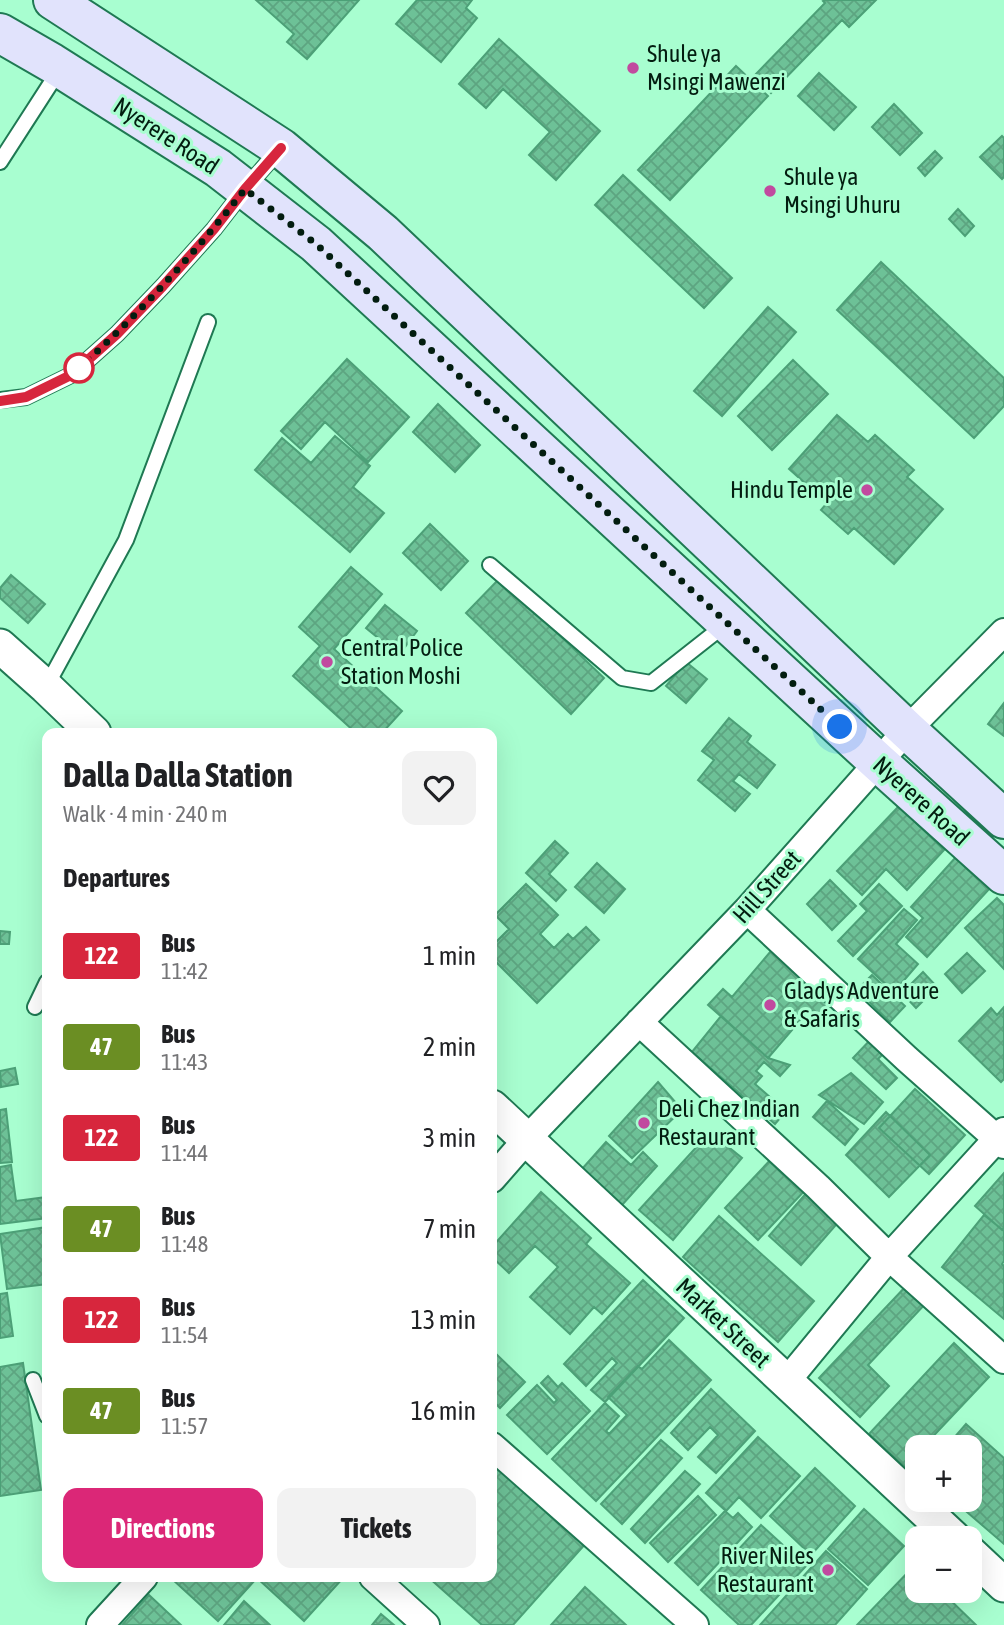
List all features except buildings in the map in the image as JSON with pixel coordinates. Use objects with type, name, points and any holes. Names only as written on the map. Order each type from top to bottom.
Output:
[{"type":"main road","name":"Nyerere Road","points":[[53,0],[281,148],[383,233],[1004,819]]},
{"type":"main road","name":"Nyerere Road","points":[[0,33],[218,168],[316,244],[1004,875]]},
{"type":"street","name":"Hill Street","points":[[497,1173],[747,910],[907,730],[1004,632]]},
{"type":"street","points":[[7,661],[46,687],[88,728]]},
{"type":"street","points":[[747,910],[907,1059],[1002,1138],[889,1258],[786,1382]]},
{"type":"street","points":[[639,1022],[818,1186],[889,1258],[1004,1360]]},
{"type":"street","name":"Market Street","points":[[497,1112],[941,1526]]},
{"type":"street","points":[[497,1450],[695,1625]]},
{"type":"street","points":[[982,1564],[1004,1585]]},
{"type":"street","points":[[100,1625],[136,1582]]},
{"type":"street","points":[[379,1582],[426,1625]]},
{"type":"lane","points":[[0,162],[61,69]]},
{"type":"lane","points":[[0,401],[26,397],[71,375],[117,334],[214,229],[281,148]]},
{"type":"lane","points":[[46,687],[126,540],[208,322]]},
{"type":"lane","points":[[490,565],[622,678],[651,683],[727,623]]},
{"type":"lane","points":[[35,1007],[42,992]]},
{"type":"lane","points":[[33,1380],[42,1403]]},
{"type":"bus line","name":"122","points":[[0,401],[26,397],[71,375],[117,334],[214,229],[281,148]]},
{"type":"place","name":"Shule ya Msingi Mawenzi","points":[[633,68]]},
{"type":"place","name":"Shule ya Msingi Uhuru","points":[[770,191]]},
{"type":"place","name":"Hindu Temple","points":[[867,490]]},
{"type":"place","name":"Central Police Station Moshi","points":[[327,662]]},
{"type":"place","name":"Gladys Adventure & Safaris","points":[[770,1005]]},
{"type":"place","name":"Deli Chez Indian Restaurant","points":[[644,1123]]},
{"type":"place","name":"River Niles Restaurant","points":[[828,1570]]},
{"type":"route","points":[[79,368],[117,334],[163,286],[214,229],[245,189],[316,244],[840,727]]}]
